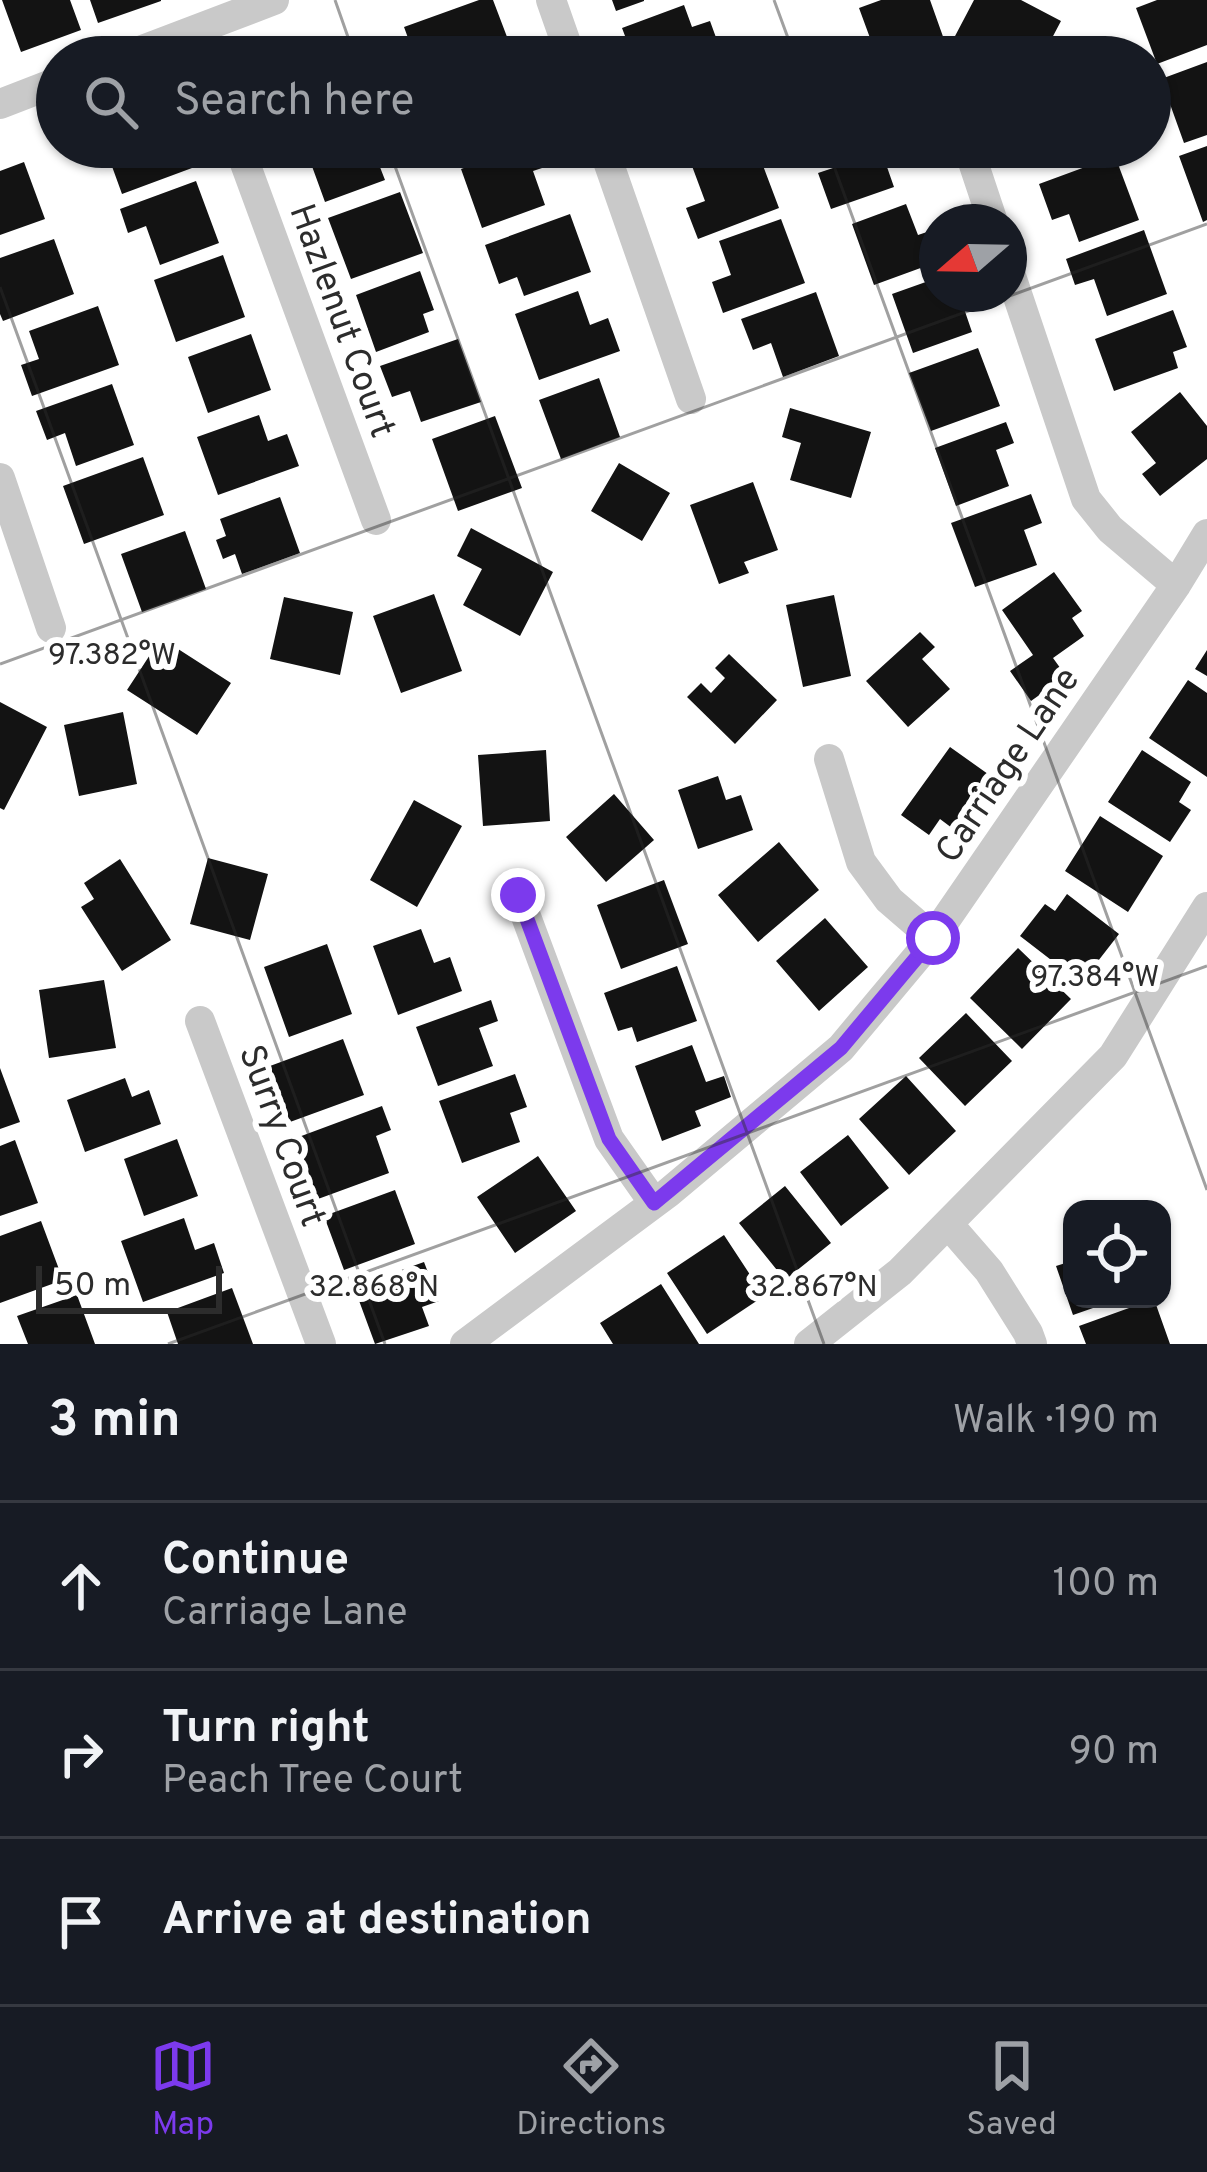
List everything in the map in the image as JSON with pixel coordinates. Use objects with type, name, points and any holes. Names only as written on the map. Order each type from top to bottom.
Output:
[{"type":"street","points":[[213,36],[274,0]]},
{"type":"street","points":[[551,0],[564,36]]},
{"type":"street","points":[[0,104],[36,90]]},
{"type":"street","name":"Hazlenut Court","points":[[247,168],[376,520]]},
{"type":"street","points":[[610,168],[691,399]]},
{"type":"street","points":[[975,168],[987,204]]},
{"type":"street","points":[[1023,312],[1086,499],[1110,529],[1176,585]]},
{"type":"street","points":[[0,478],[51,628]]},
{"type":"street","name":"Carriage Lane","points":[[465,1344],[654,1203],[841,1048],[933,938],[1207,534]]},
{"type":"street","points":[[829,759],[861,862],[889,899],[933,938]]},
{"type":"street","points":[[518,895],[609,1139],[654,1203]]},
{"type":"street","points":[[809,1344],[900,1272],[1113,1056],[1202,926]]},
{"type":"street","name":"Surry Court","points":[[200,1021],[321,1344]]},
{"type":"street","points":[[949,1225],[989,1271],[1032,1344]]},
{"type":"building","points":[[2,0],[70,0],[81,30],[65,36],[36,36],[36,46],[21,52]]},
{"type":"building","points":[[90,0],[161,0],[161,1],[98,23]]},
{"type":"building","points":[[479,0],[493,0],[507,36],[407,36],[404,27]]},
{"type":"building","points":[[612,0],[644,0],[644,1],[616,11]]},
{"type":"building","points":[[881,0],[930,0],[943,36],[869,36],[859,8]]},
{"type":"building","points":[[974,0],[1021,0],[1061,21],[1053,36],[955,36]]},
{"type":"building","points":[[1157,0],[1207,0],[1207,45],[1171,59],[1171,36],[1146,36],[1136,8]]},
{"type":"building","points":[[684,5],[692,27],[710,21],[715,36],[625,36],[622,28]]},
{"type":"building","points":[[1207,62],[1207,135],[1184,143],[1171,107],[1171,75]]},
{"type":"building","points":[[1207,146],[1207,220],[1203,222],[1179,156]]},
{"type":"building","points":[[24,162],[45,219],[0,235],[0,171]]},
{"type":"building","points":[[113,168],[192,168],[122,194]]},
{"type":"building","points":[[313,168],[380,168],[385,180],[325,202]]},
{"type":"building","points":[[542,168],[533,171],[545,205],[482,228],[461,169]]},
{"type":"building","points":[[693,168],[764,168],[779,208],[698,239],[686,208],[705,201]]},
{"type":"building","points":[[833,168],[887,168],[894,187],[831,209],[818,173]]},
{"type":"building","points":[[1082,168],[1120,168],[1139,220],[1079,242],[1069,214],[1052,220],[1039,184]]},
{"type":"building","points":[[196,181],[219,243],[160,265],[146,226],[128,233],[120,209]]},
{"type":"building","points":[[400,192],[423,253],[351,279],[328,218]]},
{"type":"building","points":[[906,204],[919,235],[919,269],[874,285],[852,224]]},
{"type":"building","points":[[570,214],[591,272],[524,296],[517,277],[499,284],[485,245]]},
{"type":"building","points":[[781,219],[805,283],[723,313],[712,282],[731,275],[719,241]]},
{"type":"building","points":[[1144,230],[1167,294],[1107,316],[1094,279],[1075,285],[1066,259]]},
{"type":"building","points":[[54,239],[74,294],[3,321],[0,258]]},
{"type":"building","points":[[223,255],[245,317],[176,342],[154,280]]},
{"type":"building","points":[[420,271],[434,310],[423,314],[429,332],[376,352],[356,295]]},
{"type":"building","points":[[919,284],[919,312],[965,312],[972,332],[913,353],[892,294]]},
{"type":"building","points":[[578,291],[590,325],[608,318],[620,351],[539,380],[515,314]]},
{"type":"building","points":[[816,292],[839,356],[783,377],[771,343],[753,350],[741,319]]},
{"type":"building","points":[[98,306],[119,365],[32,396],[21,365],[39,359],[29,331]]},
{"type":"building","points":[[1173,310],[1187,347],[1173,352],[1178,368],[1114,391],[1095,339]]},
{"type":"building","points":[[251,334],[271,390],[208,413],[188,357]]},
{"type":"building","points":[[458,339],[481,402],[421,422],[410,391],[392,397],[380,366]]},
{"type":"building","points":[[978,348],[1000,406],[931,431],[909,373]]},
{"type":"building","points":[[599,378],[620,437],[561,459],[539,400]]},
{"type":"building","points":[[112,384],[134,445],[76,466],[65,433],[47,440],[36,411]]},
{"type":"building","points":[[1180,392],[1207,426],[1207,459],[1160,496],[1142,474],[1156,463],[1131,432]]},
{"type":"building","points":[[790,408],[871,432],[851,498],[790,480],[801,443],[782,437]]},
{"type":"building","points":[[259,415],[268,441],[287,434],[299,466],[218,495],[197,437]]},
{"type":"building","points":[[495,416],[522,488],[458,511],[432,439]]},
{"type":"building","points":[[1006,422],[1014,443],[996,450],[1009,486],[956,506],[935,448]]},
{"type":"building","points":[[143,457],[164,515],[84,544],[63,486]]},
{"type":"building","points":[[619,463],[670,493],[642,541],[591,511]]},
{"type":"building","points":[[753,482],[778,550],[744,562],[749,573],[719,584],[690,505]]},
{"type":"building","points":[[1031,494],[1042,523],[1024,530],[1037,565],[975,587],[951,523]]},
{"type":"building","points":[[280,497],[300,553],[242,574],[235,554],[223,559],[216,540],[226,536],[220,519]]},
{"type":"building","points":[[471,528],[553,572],[520,636],[463,605],[482,569],[457,556]]},
{"type":"building","points":[[185,531],[206,589],[142,612],[121,554]]},
{"type":"building","points":[[1054,572],[1082,611],[1072,618],[1084,636],[1053,658],[1066,676],[1031,701],[1010,671],[1033,655],[1002,610]]},
{"type":"building","points":[[434,594],[462,671],[401,693],[373,616]]},
{"type":"building","points":[[834,595],[851,676],[803,687],[786,605]]},
{"type":"building","points":[[284,597],[353,612],[340,675],[270,659]]},
{"type":"building","points":[[920,632],[935,647],[922,659],[950,689],[908,727],[866,681]]},
{"type":"building","points":[[161,638],[231,683],[197,735],[127,690]]},
{"type":"building","points":[[1207,650],[1207,676],[1195,669]]},
{"type":"building","points":[[729,654],[777,700],[735,744],[687,697],[701,683],[711,693],[725,678],[715,668]]},
{"type":"building","points":[[1188,680],[1207,693],[1207,777],[1149,738]]},
{"type":"building","points":[[0,702],[47,727],[4,810],[0,808]]},
{"type":"building","points":[[123,712],[137,784],[79,796],[64,725]]},
{"type":"building","points":[[950,747],[1002,784],[964,837],[940,819],[929,835],[901,815]]},
{"type":"building","points":[[546,750],[550,821],[483,826],[478,755]]},
{"type":"building","points":[[1142,750],[1191,782],[1179,802],[1191,810],[1170,842],[1108,802]]},
{"type":"building","points":[[718,776],[726,800],[741,795],[753,830],[698,849],[678,790]]},
{"type":"building","points":[[614,794],[654,840],[606,882],[566,837]]},
{"type":"building","points":[[414,800],[462,826],[417,907],[370,880]]},
{"type":"building","points":[[1100,816],[1163,856],[1128,912],[1065,871]]},
{"type":"building","points":[[779,842],[819,890],[758,942],[718,895]]},
{"type":"building","points":[[208,858],[268,874],[250,940],[190,924]]},
{"type":"building","points":[[120,859],[171,940],[122,971],[81,907],[94,899],[84,883]]},
{"type":"building","points":[[664,880],[688,944],[621,969],[597,905]]},
{"type":"building","points":[[1067,894],[1119,934],[1081,983],[1020,936],[1045,904],[1055,911]]},
{"type":"building","points":[[825,918],[868,967],[819,1011],[776,961]]},
{"type":"building","points":[[421,929],[434,963],[450,957],[462,991],[398,1015],[373,946]]},
{"type":"building","points":[[327,944],[352,1014],[289,1037],[264,967]]},
{"type":"building","points":[[1018,948],[1071,999],[1022,1049],[970,998]]},
{"type":"building","points":[[677,966],[697,1021],[637,1042],[632,1027],[618,1031],[604,993]]},
{"type":"building","points":[[104,980],[116,1048],[49,1058],[39,990]]},
{"type":"building","points":[[491,1000],[498,1021],[479,1028],[493,1066],[438,1086],[416,1027]]},
{"type":"building","points":[[966,1013],[1012,1061],[965,1106],[919,1058]]},
{"type":"building","points":[[343,1039],[364,1095],[290,1122],[270,1066]]},
{"type":"building","points":[[692,1045],[706,1082],[724,1076],[731,1097],[695,1111],[701,1126],[662,1141],[635,1066]]},
{"type":"building","points":[[0,1068],[20,1122],[0,1129]]},
{"type":"building","points":[[515,1074],[527,1107],[510,1113],[520,1142],[462,1163],[439,1101]]},
{"type":"building","points":[[906,1076],[956,1131],[909,1175],[859,1119]]},
{"type":"building","points":[[125,1078],[132,1097],[149,1090],[161,1124],[85,1152],[67,1100]]},
{"type":"building","points":[[382,1106],[391,1130],[376,1136],[389,1173],[318,1199],[296,1138]]},
{"type":"building","points":[[848,1135],[889,1188],[841,1226],[800,1172]]},
{"type":"building","points":[[177,1139],[198,1196],[144,1216],[124,1159]]},
{"type":"building","points":[[15,1140],[38,1203],[0,1216],[0,1146]]},
{"type":"building","points":[[538,1156],[576,1211],[515,1253],[477,1197]]},
{"type":"building","points":[[785,1186],[831,1243],[785,1280],[739,1223]]},
{"type":"building","points":[[395,1190],[415,1244],[344,1270],[324,1216]]},
{"type":"building","points":[[184,1218],[195,1250],[214,1243],[224,1273],[143,1302],[121,1241]]},
{"type":"building","points":[[41,1221],[63,1280],[0,1303],[0,1236]]},
{"type":"building","points":[[724,1235],[764,1296],[707,1334],[667,1273]]},
{"type":"building","points":[[424,1262],[439,1301],[422,1307],[429,1326],[375,1344],[354,1287]]},
{"type":"building","points":[[661,1284],[699,1344],[613,1344],[600,1323]]},
{"type":"building","points":[[232,1288],[253,1344],[178,1344],[167,1312]]},
{"type":"building","points":[[77,1295],[95,1344],[28,1344],[17,1316]]},
{"type":"building","points":[[1129,1308],[1157,1308],[1170,1344],[1086,1344],[1079,1326]]},
{"type":"route","points":[[518,895],[609,1139],[654,1203],[841,1048],[933,938]]}]
